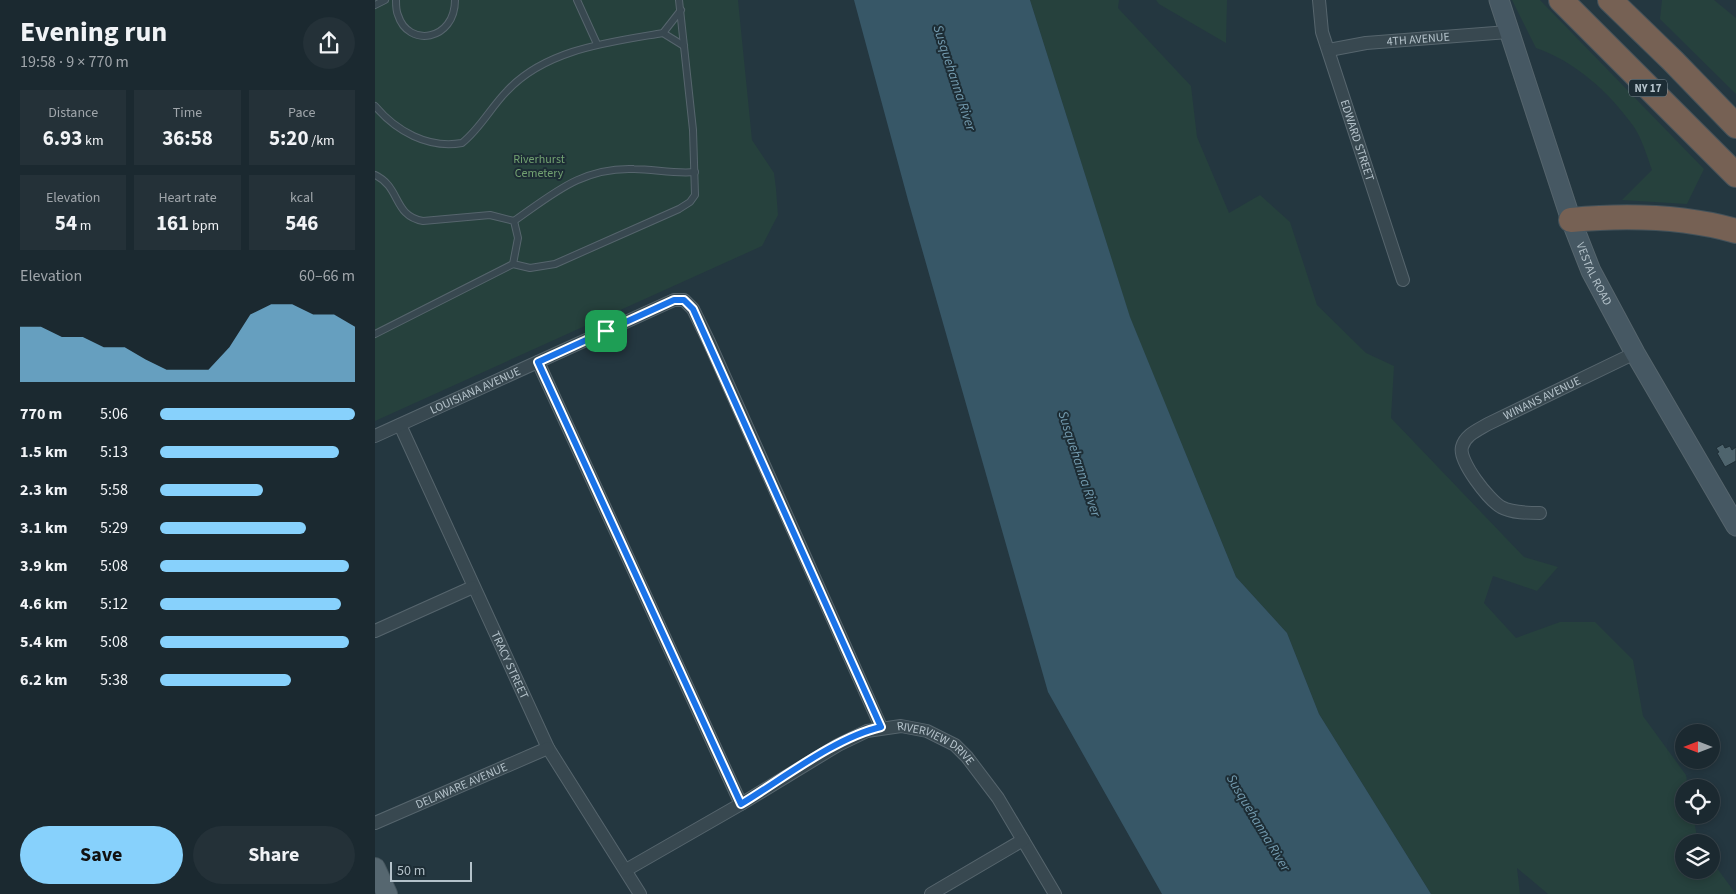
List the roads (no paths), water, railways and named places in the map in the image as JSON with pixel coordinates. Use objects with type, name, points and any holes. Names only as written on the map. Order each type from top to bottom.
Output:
[{"type":"highway","name":"NY 17","points":[[1561,0],[1736,175]]},
{"type":"highway","name":"NY 17","points":[[1610,0],[1736,126]]},
{"type":"highway","points":[[1571,220],[1648,218],[1697,222],[1736,231]]},
{"type":"main road","points":[[375,868],[387,894]]},
{"type":"street","name":"EDWARD STREET","points":[[1319,0],[1322,32],[1403,280]]},
{"type":"street","name":"VESTAL ROAD","points":[[1499,0],[1571,220],[1591,271],[1635,353],[1736,526]]},
{"type":"street","name":"4TH AVENUE","points":[[1329,50],[1366,43],[1509,32]]},
{"type":"street","name":"LOUISIANA AVENUE","points":[[375,436],[674,300],[686,302]]},
{"type":"street","name":"RIVERVIEW DRIVE","points":[[686,302],[693,309],[709,342],[881,727],[927,730],[955,745],[967,757],[998,798],[1055,894]]},
{"type":"street","name":"WINANS AVENUE","points":[[1540,513],[1521,512],[1503,508],[1471,474],[1461,453],[1462,445],[1468,436],[1488,424],[1635,353]]},
{"type":"street","points":[[538,362],[741,804]]},
{"type":"street","name":"TRACY STREET","points":[[400,425],[548,748],[640,894]]},
{"type":"street","points":[[375,631],[473,587]]},
{"type":"street","points":[[625,870],[741,804],[838,745],[867,730],[881,727]]},
{"type":"street","name":"DELAWARE AVENUE","points":[[375,823],[548,748]]},
{"type":"street","points":[[931,894],[1023,840]]},
{"type":"lane","points":[[375,5],[385,0]]},
{"type":"lane","points":[[395,0],[398,16],[404,26],[424,36],[437,34],[446,28],[455,14],[455,0]]},
{"type":"lane","points":[[577,0],[597,44]]},
{"type":"lane","points":[[375,334],[513,264],[530,268],[555,264],[679,209],[690,202],[695,195],[693,130],[679,0]]},
{"type":"lane","points":[[663,33],[681,10]]},
{"type":"lane","points":[[375,106],[390,121],[415,138],[440,144],[462,143],[520,79],[563,56],[597,44],[663,33],[684,46]]},
{"type":"lane","points":[[514,221],[549,194],[588,175],[631,169],[680,174],[695,172]]},
{"type":"lane","points":[[375,175],[389,184],[401,210],[413,220],[423,221],[490,215],[514,221]]},
{"type":"lane","points":[[513,264],[517,238],[514,221]]},
{"type":"water","name":"Susquehanna River","points":[[854,0],[1030,0],[1130,317],[1236,577],[1287,633],[1319,714],[1431,894],[1162,894],[1048,692],[908,200]]},
{"type":"park label","name":"Riverhurst Cemetery","points":[[539,166]]}]
